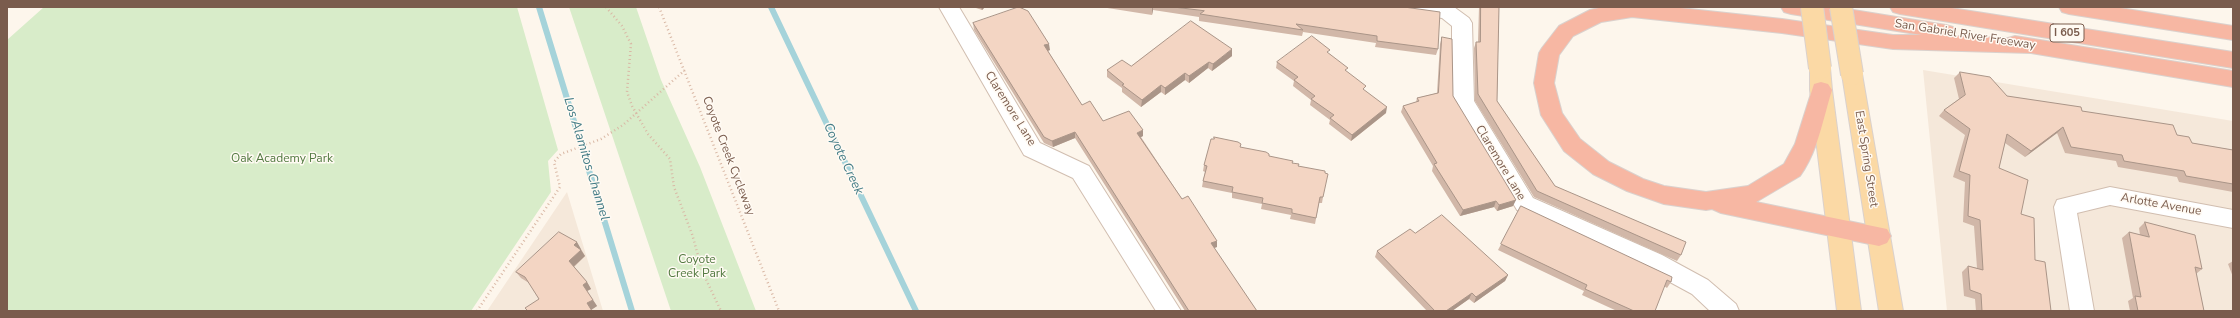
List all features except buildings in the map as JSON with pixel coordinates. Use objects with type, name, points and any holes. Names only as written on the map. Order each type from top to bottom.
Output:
[{"type":"highway","name":"San Gabriel River Freeway","points":[[1791,7],[2233,79]]},
{"type":"highway","name":"I 605","points":[[1900,7],[2233,60]]},
{"type":"highway","name":"I 605","points":[[1964,7],[2233,51]]},
{"type":"highway","name":"I 605","points":[[2069,7],[2233,33]]},
{"type":"highway","points":[[1879,236],[1706,201],[1664,195],[1635,185],[1601,168],[1572,145],[1552,115],[1544,83],[1550,53],[1566,31],[1597,15],[1632,10],[1782,26],[1893,42],[2030,46]]},
{"type":"highway","points":[[1706,201],[1753,194],[1792,170],[1797,165],[1808,138],[1811,119],[1821,90]]},
{"type":"main road","points":[[1812,7],[1849,311]]},
{"type":"main road","name":"East Spring Street","points":[[1841,7],[1891,311]]},
{"type":"street","name":"Claremore Lane","points":[[949,7],[1032,149],[1081,172],[1169,311]]},
{"type":"street","name":"Claremore Lane","points":[[1410,7],[1447,12],[1462,23],[1463,102],[1525,204],[1654,262],[1700,287],[1727,311]]},
{"type":"street","name":"Arlotte Avenue","points":[[2082,311],[2065,207],[2110,196],[2233,219]]},
{"type":"path","points":[[606,7],[622,26],[630,44],[627,92],[636,114],[648,134],[670,159],[674,187],[692,234],[703,273],[721,311]]},
{"type":"path","name":"Coyote Creek Cycleway","points":[[659,7],[779,311]]},
{"type":"path","points":[[477,311],[560,187],[554,162],[561,154],[601,139],[636,114],[685,70]]},
{"type":"shaded area","points":[[1923,70],[2233,121],[2233,311],[1947,311]]},
{"type":"shaded area","points":[[567,192],[603,311],[487,311]]},
{"type":"green space","name":"Oak Academy Park","points":[[44,7],[517,7],[558,150],[548,161],[551,192],[471,311],[7,311],[7,40]]},
{"type":"green space","name":"Coyote Creek Park","points":[[569,7],[636,7],[661,80],[700,167],[756,311],[671,311]]},
{"type":"waterway","name":"Los Alamitos Channel","points":[[539,7],[632,311]]},
{"type":"waterway","name":"Coyote Creek","points":[[771,7],[916,311]]}]
